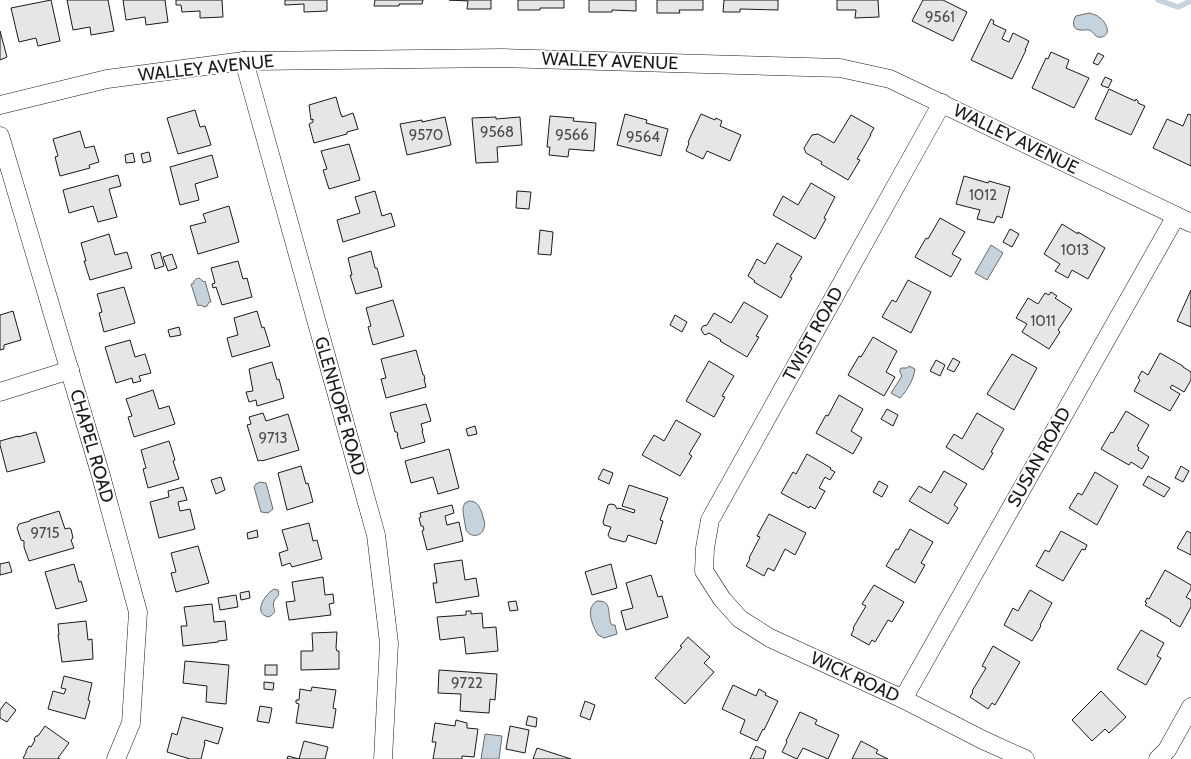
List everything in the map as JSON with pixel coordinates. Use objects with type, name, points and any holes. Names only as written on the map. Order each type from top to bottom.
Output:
[{"type":"street","name":"WALLEY AVENUE","points":[[0,105],[107,79],[244,61],[503,58],[840,68],[890,79],[1183,220]]},
{"type":"street","name":"GLENHOPE ROAD","points":[[244,61],[376,535],[389,643],[383,759]]},
{"type":"street","name":"TWIST ROAD","points":[[704,571],[705,548],[710,520],[942,103]]},
{"type":"street","name":"CHAPEL ROAD","points":[[0,136],[101,476],[138,612],[131,723],[116,759]]},
{"type":"street","name":"SUSAN ROAD","points":[[903,699],[1183,220]]},
{"type":"street","points":[[0,392],[70,370]]},
{"type":"street","name":"WICK ROAD","points":[[704,571],[722,599],[740,619],[770,638],[903,699],[1025,759]]},
{"type":"street","points":[[1158,759],[1167,750],[1191,707]]},
{"type":"shaded area","points":[[1089,13],[1098,16],[1104,22],[1107,33],[1102,37],[1098,37],[1091,31],[1078,30],[1074,27],[1073,23],[1076,16]]},
{"type":"shaded area","points":[[991,245],[1003,253],[987,280],[975,273]]},
{"type":"shaded area","points":[[199,278],[205,281],[211,302],[205,307],[198,306],[191,284]]},
{"type":"shaded area","points":[[909,366],[915,369],[914,373],[910,385],[900,398],[891,393],[902,376],[901,368]]},
{"type":"shaded area","points":[[260,482],[266,483],[273,509],[268,513],[261,512],[254,487]]},
{"type":"shaded area","points":[[469,501],[479,506],[485,523],[483,531],[478,535],[470,534],[466,530],[463,508],[465,503]]},
{"type":"shaded area","points":[[274,589],[278,590],[279,594],[274,601],[275,611],[269,617],[261,612],[261,608],[264,599]]},
{"type":"shaded area","points":[[597,601],[602,601],[608,606],[610,621],[612,625],[615,625],[617,634],[604,638],[598,635],[590,612],[593,604]]},
{"type":"shaded area","points":[[485,734],[502,736],[499,759],[481,759]]},
{"type":"building","points":[[51,0],[60,41],[38,46],[36,38],[19,42],[11,8]]},
{"type":"building","points":[[67,0],[108,0],[114,31],[91,35],[90,27],[73,30]]},
{"type":"building","points":[[123,0],[165,0],[168,22],[146,25],[145,17],[126,20]]},
{"type":"building","points":[[176,0],[222,0],[223,17],[200,18],[200,11],[182,12],[181,5],[176,5]]},
{"type":"building","points":[[285,0],[327,0],[327,11],[304,12],[304,4],[285,5]]},
{"type":"building","points":[[375,0],[423,0],[422,4],[374,6]]},
{"type":"building","points":[[449,0],[491,0],[491,9],[467,9],[468,1]]},
{"type":"building","points":[[518,0],[564,0],[564,8],[518,10]]},
{"type":"building","points":[[589,0],[636,0],[636,11],[612,10],[612,12],[589,12]]},
{"type":"building","points":[[657,0],[703,0],[703,10],[679,10],[680,13],[657,13]]},
{"type":"building","points":[[724,0],[778,0],[778,10],[740,9],[740,12],[723,12]]},
{"type":"building","points":[[837,0],[878,0],[879,17],[855,18],[856,10],[837,10]]},
{"type":"building","points":[[923,0],[943,0],[967,12],[953,41],[912,21]]},
{"type":"building","points":[[991,19],[994,21],[993,24],[1006,30],[1002,39],[1009,42],[1013,33],[1029,41],[1012,79],[971,60]]},
{"type":"building","points":[[0,31],[7,57],[0,60]]},
{"type":"building","points":[[1051,52],[1069,60],[1066,68],[1089,78],[1074,108],[1032,88],[1046,58],[1048,59]]},
{"type":"building","points":[[1098,53],[1104,56],[1098,65],[1093,63]]},
{"type":"building","points":[[1105,77],[1112,80],[1108,88],[1101,85]]},
{"type":"building","points":[[1109,89],[1135,101],[1136,99],[1138,103],[1145,106],[1131,135],[1095,119]]},
{"type":"building","points":[[336,97],[342,117],[353,113],[358,129],[314,143],[309,124],[313,122],[313,119],[311,120],[309,105]]},
{"type":"building","points":[[195,110],[200,127],[205,126],[211,145],[178,154],[167,118]]},
{"type":"building","points":[[625,114],[647,120],[646,123],[668,129],[661,156],[617,145]]},
{"type":"building","points":[[701,114],[722,121],[720,126],[741,135],[730,161],[707,151],[703,159],[686,151],[688,142]]},
{"type":"building","points":[[1188,114],[1191,115],[1191,166],[1153,148],[1167,119],[1183,126]]},
{"type":"building","points":[[851,115],[874,128],[857,159],[860,160],[848,180],[821,164],[822,162],[806,153],[804,148],[812,135],[818,134],[834,143]]},
{"type":"building","points":[[550,116],[574,118],[573,121],[596,123],[594,151],[569,149],[568,157],[549,155],[550,147],[547,147]]},
{"type":"building","points":[[445,117],[451,145],[407,155],[400,124]]},
{"type":"building","points":[[496,117],[496,119],[520,117],[522,145],[497,147],[498,162],[476,163],[472,118]]},
{"type":"building","points":[[80,131],[85,148],[94,146],[99,162],[89,165],[90,168],[60,176],[55,157],[58,156],[53,139]]},
{"type":"building","points":[[349,144],[360,180],[329,189],[323,170],[327,169],[321,151]]},
{"type":"building","points":[[149,152],[151,161],[143,163],[141,154]]},
{"type":"building","points":[[133,153],[135,162],[126,163],[125,155]]},
{"type":"building","points":[[212,155],[218,177],[195,184],[199,200],[180,205],[170,167]]},
{"type":"building","points":[[118,175],[121,186],[109,189],[117,217],[98,222],[93,206],[69,213],[63,190]]},
{"type":"building","points":[[964,176],[1010,187],[1002,218],[997,216],[994,223],[977,219],[980,210],[956,204]]},
{"type":"building","points":[[811,183],[835,197],[815,239],[773,215],[783,196],[798,205]]},
{"type":"building","points":[[375,191],[382,216],[391,213],[395,226],[343,242],[337,220],[360,213],[355,197]]},
{"type":"building","points":[[517,191],[531,192],[529,209],[516,208]]},
{"type":"building","points":[[229,206],[239,242],[198,254],[190,226],[206,222],[203,214]]},
{"type":"building","points":[[940,218],[965,232],[952,254],[961,259],[951,277],[915,257]]},
{"type":"building","points":[[1062,224],[1105,248],[1088,279],[1072,270],[1068,278],[1055,271],[1060,264],[1044,254]]},
{"type":"building","points":[[1010,229],[1019,234],[1012,247],[1003,242]]},
{"type":"building","points":[[540,230],[553,232],[551,255],[538,254]]},
{"type":"building","points":[[109,234],[115,255],[127,252],[132,268],[90,280],[81,243]]},
{"type":"building","points":[[777,243],[802,257],[790,277],[792,278],[781,298],[754,282],[748,276],[757,259],[765,264]]},
{"type":"building","points":[[371,251],[382,287],[356,294],[350,275],[352,275],[348,258]]},
{"type":"building","points":[[160,252],[164,266],[155,269],[151,255]]},
{"type":"building","points":[[172,254],[177,268],[168,271],[163,257]]},
{"type":"building","points":[[238,261],[243,279],[247,278],[252,297],[222,305],[216,287],[213,288],[212,284],[215,283],[211,268]]},
{"type":"building","points":[[908,280],[931,292],[911,333],[882,317],[892,300],[896,302]]},
{"type":"building","points":[[124,287],[135,323],[104,332],[99,313],[102,312],[97,294]]},
{"type":"building","points":[[1191,290],[1191,327],[1177,321]]},
{"type":"building","points":[[1051,292],[1057,296],[1055,298],[1072,309],[1058,330],[1060,332],[1049,349],[1022,332],[1027,324],[1016,318],[1028,298],[1038,304],[1045,293],[1049,295]]},
{"type":"building","points":[[393,300],[404,336],[373,345],[368,327],[371,326],[366,308]]},
{"type":"building","points":[[744,302],[768,316],[756,336],[759,337],[747,357],[709,333],[705,335],[701,329],[707,325],[714,313],[731,323]]},
{"type":"building","points":[[13,311],[21,340],[4,345],[4,349],[0,350],[0,315]]},
{"type":"building","points":[[257,311],[270,346],[232,357],[227,338],[238,335],[234,318]]},
{"type":"building","points":[[675,315],[687,322],[682,332],[670,325]]},
{"type":"building","points":[[179,327],[181,335],[170,337],[168,330]]},
{"type":"building","points":[[873,337],[897,351],[886,372],[895,377],[884,396],[848,375]]},
{"type":"building","points":[[130,340],[135,357],[145,354],[151,373],[139,376],[141,381],[133,383],[132,378],[116,383],[105,347]]},
{"type":"building","points":[[416,350],[426,387],[386,398],[381,379],[386,378],[381,359]]},
{"type":"building","points":[[1160,353],[1191,372],[1191,380],[1184,392],[1172,385],[1170,388],[1180,394],[1170,411],[1134,391],[1142,371],[1148,375]]},
{"type":"building","points":[[1012,354],[1037,368],[1014,410],[987,394]]},
{"type":"building","points":[[953,358],[960,362],[954,372],[947,369]]},
{"type":"building","points":[[936,360],[945,365],[940,376],[930,371]]},
{"type":"building","points":[[709,361],[734,376],[722,396],[725,397],[714,417],[686,401]]},
{"type":"building","points":[[272,362],[284,398],[257,406],[256,400],[249,402],[246,392],[253,391],[249,369]]},
{"type":"building","points":[[153,390],[159,409],[169,406],[175,424],[134,437],[128,417],[132,416],[126,399]]},
{"type":"building","points":[[839,395],[863,409],[851,431],[862,438],[853,454],[816,433]]},
{"type":"building","points":[[426,404],[431,421],[421,424],[425,442],[401,449],[390,413]]},
{"type":"building","points":[[887,409],[898,415],[893,426],[881,419]]},
{"type":"building","points":[[1126,411],[1149,425],[1137,446],[1138,450],[1149,457],[1142,469],[1131,462],[1129,465],[1101,449]]},
{"type":"building","points":[[263,413],[266,421],[288,414],[299,450],[258,461],[247,425],[251,424],[249,417]]},
{"type":"building","points":[[977,413],[1004,429],[983,470],[946,447],[954,434],[962,439]]},
{"type":"building","points":[[676,420],[701,434],[689,454],[692,456],[680,476],[642,455],[654,435],[664,441]]},
{"type":"building","points":[[475,426],[477,434],[468,436],[466,429]]},
{"type":"building","points":[[36,432],[45,462],[7,472],[0,441]]},
{"type":"building","points":[[169,441],[179,479],[148,488],[143,469],[146,468],[141,450]]},
{"type":"building","points":[[449,449],[459,488],[438,494],[433,477],[411,483],[405,461]]},
{"type":"building","points":[[807,454],[835,472],[830,480],[825,477],[819,488],[825,491],[815,509],[810,506],[809,508],[781,493],[793,472],[796,474]]},
{"type":"building","points":[[301,466],[313,502],[287,510],[278,473]]},
{"type":"building","points":[[1181,466],[1189,471],[1183,482],[1175,478]]},
{"type":"building","points":[[603,469],[613,473],[609,484],[598,479]]},
{"type":"building","points":[[944,471],[967,484],[954,505],[958,508],[948,524],[909,501],[919,486],[931,493]]},
{"type":"building","points":[[1095,472],[1118,486],[1097,525],[1069,508],[1078,493],[1082,495]]},
{"type":"building","points":[[1148,476],[1170,488],[1164,497],[1143,485]]},
{"type":"building","points":[[221,477],[225,490],[216,494],[211,480]]},
{"type":"building","points":[[879,481],[888,486],[882,497],[873,492]]},
{"type":"building","points":[[629,485],[668,498],[660,520],[663,521],[656,544],[628,535],[624,542],[610,538],[608,535],[611,527],[604,525],[603,522],[608,505],[615,505],[617,509],[634,513],[635,510],[622,506]]},
{"type":"building","points":[[183,487],[187,500],[178,502],[180,511],[190,509],[195,529],[159,538],[150,502],[169,497],[168,491]]},
{"type":"building","points":[[452,505],[454,513],[445,516],[447,525],[459,522],[463,541],[427,550],[422,531],[424,530],[423,526],[421,526],[419,518],[421,517],[420,513]]},
{"type":"building","points":[[59,511],[65,529],[71,529],[73,538],[71,540],[74,548],[29,561],[24,541],[21,540],[17,528],[19,524]]},
{"type":"building","points":[[769,514],[806,533],[795,555],[785,549],[774,571],[768,568],[764,576],[746,566],[760,537],[757,536]]},
{"type":"building","points":[[309,523],[313,541],[317,540],[322,559],[292,567],[290,563],[282,566],[279,553],[288,550],[282,530]]},
{"type":"building","points":[[910,529],[933,542],[921,563],[925,565],[915,583],[886,566]]},
{"type":"building","points":[[257,530],[258,537],[248,539],[247,533]]},
{"type":"building","points":[[1061,531],[1087,545],[1085,550],[1082,549],[1063,581],[1036,566],[1045,550],[1049,552]]},
{"type":"building","points":[[1187,531],[1191,533],[1191,555],[1177,548]]},
{"type":"building","points":[[198,546],[209,583],[176,592],[171,573],[176,572],[171,553]]},
{"type":"building","points":[[462,560],[465,580],[476,578],[479,596],[436,603],[433,583],[437,583],[434,564]]},
{"type":"building","points":[[9,562],[12,572],[0,575],[0,564]]},
{"type":"building","points":[[74,564],[87,601],[56,609],[45,572]]},
{"type":"building","points":[[611,564],[617,588],[592,595],[585,572]]},
{"type":"building","points":[[1165,570],[1191,585],[1191,589],[1186,597],[1191,600],[1191,607],[1180,627],[1145,605],[1147,598],[1149,599]]},
{"type":"building","points":[[651,575],[658,597],[662,596],[668,617],[626,630],[621,611],[633,608],[626,583]]},
{"type":"building","points":[[323,577],[325,595],[333,594],[334,603],[329,604],[331,615],[289,620],[286,602],[295,601],[292,582]]},
{"type":"building","points":[[874,585],[904,602],[892,622],[888,620],[875,642],[872,640],[869,645],[851,635],[866,606],[862,604]]},
{"type":"building","points":[[1030,590],[1052,603],[1032,641],[1004,625],[1013,608],[1018,611]]},
{"type":"building","points":[[249,591],[250,598],[241,600],[240,593]]},
{"type":"building","points":[[236,595],[238,607],[220,610],[218,598]]},
{"type":"building","points":[[516,601],[518,610],[510,611],[508,602]]},
{"type":"building","points":[[212,604],[214,622],[225,621],[227,640],[183,646],[181,626],[187,626],[184,607]]},
{"type":"building","points":[[466,611],[471,611],[471,614],[482,613],[483,628],[496,627],[498,651],[466,654],[464,637],[440,640],[437,617],[466,615]]},
{"type":"building","points":[[86,621],[88,640],[92,639],[93,659],[62,662],[58,624]]},
{"type":"building","points":[[1141,630],[1164,643],[1157,656],[1161,658],[1146,685],[1117,669]]},
{"type":"building","points":[[337,632],[336,648],[339,651],[339,669],[301,670],[301,651],[313,651],[312,633]]},
{"type":"building","points":[[688,637],[710,657],[704,663],[714,672],[685,704],[655,678],[682,647],[680,646]]},
{"type":"building","points":[[993,646],[1020,662],[995,705],[992,703],[988,709],[970,697],[986,668],[982,666]]},
{"type":"building","points":[[185,661],[229,665],[226,704],[206,702],[207,686],[183,683]]},
{"type":"building","points":[[265,665],[277,665],[277,675],[265,675]]},
{"type":"building","points":[[439,670],[497,674],[495,700],[490,699],[489,713],[460,711],[461,694],[438,693]]},
{"type":"building","points":[[64,676],[92,683],[85,719],[48,709],[53,691],[64,694],[66,689],[61,688]]},
{"type":"building","points":[[264,682],[274,683],[273,690],[264,689]]},
{"type":"building","points":[[733,685],[756,696],[759,689],[766,693],[765,695],[778,701],[757,741],[740,733],[745,720],[722,709]]},
{"type":"building","points":[[312,687],[336,690],[333,708],[336,709],[333,728],[296,723],[299,704],[296,703],[296,700],[299,700],[300,689],[311,691]]},
{"type":"building","points":[[1101,691],[1126,717],[1109,733],[1105,729],[1092,741],[1072,720]]},
{"type":"building","points":[[585,701],[595,705],[590,720],[580,716]]},
{"type":"building","points":[[6,702],[16,710],[7,722],[0,718],[0,710]]},
{"type":"building","points":[[260,706],[272,708],[269,723],[257,721]]},
{"type":"building","points":[[800,712],[817,720],[815,724],[839,735],[828,759],[803,748],[797,759],[782,752]]},
{"type":"building","points":[[528,716],[537,718],[536,727],[526,725]]},
{"type":"building","points":[[182,717],[223,728],[218,744],[205,740],[201,759],[190,759],[167,752],[172,733],[177,735]]},
{"type":"building","points":[[456,720],[467,723],[467,728],[478,729],[474,757],[462,756],[462,759],[433,759],[436,742],[432,742],[435,723],[455,726]]},
{"type":"building","points":[[45,726],[69,743],[58,758],[60,759],[23,758],[29,746],[31,747],[36,736]]},
{"type":"building","points":[[510,726],[529,730],[525,753],[506,749]]},
{"type":"building","points":[[304,741],[328,747],[325,759],[299,759]]},
{"type":"building","points":[[861,741],[878,750],[876,753],[888,759],[852,759]]},
{"type":"building","points":[[756,746],[766,751],[763,759],[750,759]]},
{"type":"building","points":[[537,748],[571,759],[533,759]]},
{"type":"building","points":[[288,756],[299,759],[287,759]]},
{"type":"waterway","points":[[1158,0],[1178,7],[1191,1]]}]
